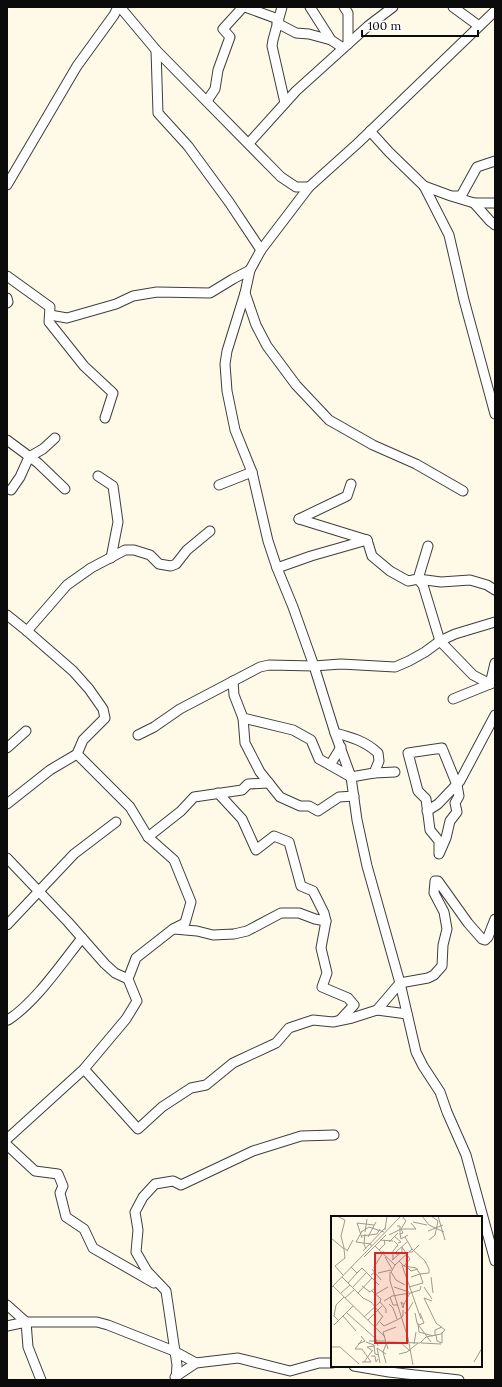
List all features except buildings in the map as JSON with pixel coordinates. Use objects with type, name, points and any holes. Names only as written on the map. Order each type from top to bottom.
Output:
[{"type":"street","points":[[206,101],[215,89],[218,70],[230,37],[223,29],[244,7],[278,21],[296,33],[309,34],[332,40],[346,46]]},
{"type":"street","points":[[282,7],[272,46],[285,103]]},
{"type":"street","points":[[310,7],[332,40]]},
{"type":"street","points":[[344,7],[348,13],[346,46]]},
{"type":"street","points":[[249,143],[285,103],[346,46],[393,7]]},
{"type":"street","points":[[454,7],[479,26]]},
{"type":"street","points":[[7,185],[77,66],[114,15],[123,8],[156,50],[281,176],[296,187],[309,187]]},
{"type":"street","points":[[495,11],[370,131],[309,187],[261,250],[250,270],[245,293],[227,352],[225,378],[235,430],[252,472],[268,541],[314,666],[351,778],[357,820],[367,866],[400,983],[417,1055],[440,1092],[466,1155],[495,1261]]},
{"type":"street","points":[[156,50],[158,113],[188,146],[229,202],[261,250]]},
{"type":"street","points":[[370,131],[388,152],[424,186],[474,203],[495,203]]},
{"type":"street","points":[[451,196],[461,196],[477,167],[495,161]]},
{"type":"street","points":[[424,186],[449,235],[464,300],[495,414]]},
{"type":"street","points":[[474,203],[495,225]]},
{"type":"street","points":[[50,315],[67,318],[116,304],[133,296],[157,292],[210,294],[232,279],[250,270]]},
{"type":"street","points":[[7,276],[50,308],[49,322],[84,366],[113,393],[105,418]]},
{"type":"street","points":[[245,293],[256,325],[266,346],[296,385],[329,420],[373,445],[416,464],[463,491]]},
{"type":"street","points":[[7,298],[7,303]]},
{"type":"street","points":[[11,490],[20,477],[29,457],[43,449],[55,438]]},
{"type":"street","points":[[7,440],[29,457],[65,489]]},
{"type":"street","points":[[219,485],[252,472]]},
{"type":"street","points":[[98,476],[113,486],[118,522],[111,558]]},
{"type":"street","points":[[351,484],[347,496],[299,519],[367,540]]},
{"type":"street","points":[[27,631],[67,585],[92,568],[126,550],[134,550],[150,555],[159,564],[171,566],[176,564],[187,550],[210,531]]},
{"type":"street","points":[[114,540],[126,550]]},
{"type":"street","points":[[277,568],[311,556],[367,540]]},
{"type":"street","points":[[367,540],[372,556],[390,571],[408,581],[418,579],[441,582],[470,580],[487,585],[495,590]]},
{"type":"street","points":[[418,579],[428,546]]},
{"type":"street","points":[[418,579],[423,585],[440,641],[473,675],[493,683]]},
{"type":"street","points":[[7,615],[73,671],[89,689],[103,709],[105,718],[84,740],[77,754],[50,770],[7,804]]},
{"type":"street","points":[[138,735],[154,727],[180,709],[255,669],[266,665],[314,666],[341,664],[395,667],[426,652],[440,641],[455,634],[495,622]]},
{"type":"street","points":[[493,683],[495,663]]},
{"type":"street","points":[[232,681],[234,696],[243,718],[245,744],[260,772],[280,797],[300,806],[309,806],[318,811],[339,797],[354,796]]},
{"type":"street","points":[[454,699],[493,683]]},
{"type":"street","points":[[243,718],[293,730],[311,740],[319,759],[351,778],[374,773],[395,772]]},
{"type":"street","points":[[427,811],[438,804],[464,776],[494,719]]},
{"type":"street","points":[[7,748],[26,731]]},
{"type":"street","points":[[335,733],[364,742],[378,753],[379,760],[374,773]]},
{"type":"street","points":[[330,765],[341,747]]},
{"type":"street","points":[[442,748],[457,785],[459,796],[455,803],[457,812],[450,821],[446,838],[438,854],[438,841],[430,830],[427,811],[426,799],[418,790],[408,753],[442,748]]},
{"type":"street","points":[[7,1139],[84,1069],[126,1019],[137,1001],[128,979],[136,958],[173,929],[185,923],[191,902],[174,860],[148,837],[130,807],[77,754]]},
{"type":"street","points":[[148,837],[181,811],[194,797],[242,790],[248,784],[269,783]]},
{"type":"street","points":[[218,793],[242,819],[256,850],[274,836],[289,842],[301,886],[313,891],[324,912],[326,921],[321,948],[327,973],[322,987],[348,998],[354,1005],[340,1020]]},
{"type":"street","points":[[7,925],[74,854],[116,822]]},
{"type":"street","points":[[7,858],[105,964],[114,973],[128,979]]},
{"type":"street","points":[[377,1010],[400,983],[428,978],[434,975],[442,966],[443,945],[447,929],[444,912],[434,893],[435,881],[438,881],[468,923],[482,939],[485,940],[488,937],[495,919]]},
{"type":"street","points":[[173,929],[197,931],[213,935],[234,934],[247,931],[281,913],[299,913],[315,919],[326,921]]},
{"type":"street","points":[[7,1019],[8,1020],[18,1013],[45,986],[82,938]]},
{"type":"street","points":[[84,1069],[138,1129],[162,1107],[191,1088],[206,1085],[233,1063],[276,1043],[289,1028],[313,1020],[333,1022],[377,1010],[407,1014]]},
{"type":"street","points":[[175,1378],[177,1365],[166,1291],[147,1271],[136,1252],[138,1230],[135,1212],[143,1197],[155,1184],[173,1181],[180,1185],[253,1151],[300,1136],[334,1135]]},
{"type":"street","points":[[7,1159],[10,1148],[35,1171],[58,1174],[63,1186],[60,1193],[66,1216],[84,1230],[93,1248],[166,1291]]},
{"type":"street","points":[[7,1305],[26,1322],[28,1347],[41,1380]]},
{"type":"street","points":[[7,1326],[26,1322],[96,1322],[108,1325],[174,1351],[196,1363]]},
{"type":"street","points":[[175,1378],[196,1363],[238,1358],[290,1371],[319,1363],[331,1363]]},
{"type":"street","points":[[360,1367],[459,1380]]},
{"type":"street","points":[[383,1371],[394,1380]]}]
